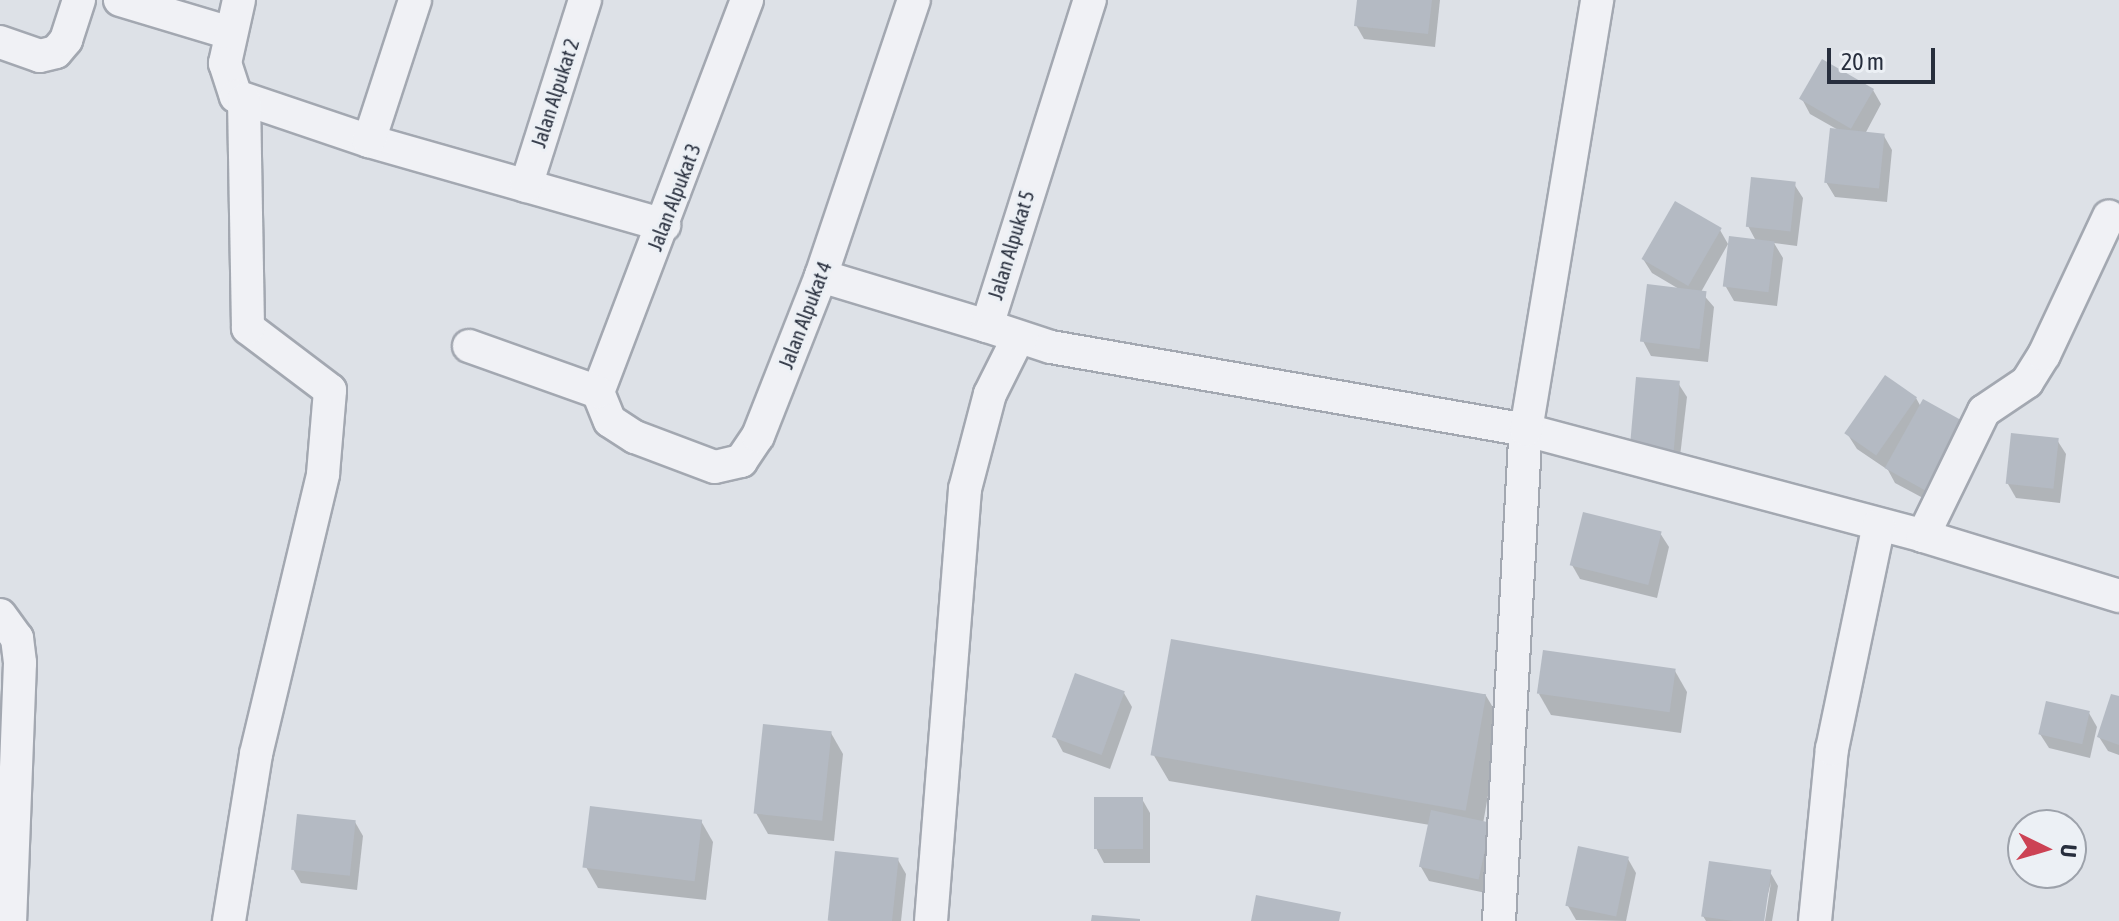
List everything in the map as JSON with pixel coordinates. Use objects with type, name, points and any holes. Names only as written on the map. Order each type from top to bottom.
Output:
[{"type":"street","points":[[0,42],[40,56],[56,52],[66,40],[79,0]]},
{"type":"street","points":[[120,0],[227,32]]},
{"type":"street","points":[[239,0],[227,32],[225,63],[236,96],[369,141],[664,225]]},
{"type":"street","points":[[369,141],[415,0]]},
{"type":"street","name":"Jalan Alpukat 2","points":[[526,186],[585,0]]},
{"type":"street","name":"Jalan Alpukat 3","points":[[598,392],[747,0]]},
{"type":"street","name":"Jalan Alpukat 4","points":[[598,392],[610,421],[635,437],[715,467],[741,461],[758,436],[821,276],[914,0]]},
{"type":"street","name":"Jalan Alpukat 5","points":[[821,276],[987,326],[1090,0]]},
{"type":"street","points":[[1499,921],[1526,430],[1597,0]]},
{"type":"street","points":[[229,921],[256,754],[323,474],[330,390],[248,328],[244,100]]},
{"type":"street","points":[[1923,536],[1984,411],[2027,382],[2044,355],[2109,216]]},
{"type":"street","points":[[987,326],[1017,340],[1526,430],[1923,536],[2119,596]]},
{"type":"street","points":[[931,921],[965,489],[986,406],[1017,340]]},
{"type":"street","points":[[469,346],[598,392]]},
{"type":"street","points":[[1815,921],[1832,749],[1879,525]]},
{"type":"street","points":[[0,615],[17,638],[20,663],[10,921]]},
{"type":"building","points":[[1357,0],[1432,0],[1428,34],[1354,26]]},
{"type":"building","points":[[1822,59],[1874,89],[1851,129],[1799,99]]},
{"type":"building","points":[[1830,128],[1885,134],[1879,188],[1824,183]]},
{"type":"building","points":[[1751,177],[1796,182],[1791,231],[1746,227]]},
{"type":"building","points":[[1675,201],[1722,228],[1688,286],[1642,259]]},
{"type":"building","points":[[1729,236],[1775,242],[1768,292],[1723,287]]},
{"type":"building","points":[[1647,284],[1707,291],[1699,349],[1640,342]]},
{"type":"building","points":[[1885,375],[1917,397],[1876,456],[1844,433]]},
{"type":"building","points":[[1636,377],[1680,381],[1674,451],[1630,447]]},
{"type":"building","points":[[1923,399],[1966,423],[1928,492],[1885,468]]},
{"type":"building","points":[[2011,433],[2059,438],[2053,489],[2006,484]]},
{"type":"building","points":[[1583,512],[1662,532],[1648,585],[1570,565]]},
{"type":"building","points":[[1171,639],[1486,695],[1466,811],[1151,755]]},
{"type":"building","points":[[1543,650],[1676,669],[1670,712],[1537,694]]},
{"type":"building","points":[[1075,673],[1125,691],[1102,755],[1052,737]]},
{"type":"building","points":[[2111,694],[2119,696],[2119,745],[2097,737]]},
{"type":"building","points":[[2046,701],[2090,711],[2082,744],[2038,734]]},
{"type":"building","points":[[763,724],[832,731],[822,821],[754,814]]},
{"type":"building","points":[[1094,797],[1143,797],[1143,849],[1094,849]]},
{"type":"building","points":[[590,806],[702,820],[695,881],[582,868]]},
{"type":"building","points":[[1431,810],[1491,823],[1479,879],[1419,867]]},
{"type":"building","points":[[297,814],[356,820],[350,876],[291,870]]},
{"type":"building","points":[[1578,846],[1629,857],[1616,916],[1565,906]]},
{"type":"building","points":[[835,851],[899,858],[892,921],[828,921]]},
{"type":"building","points":[[1709,861],[1771,870],[1764,921],[1701,916]]},
{"type":"building","points":[[1256,895],[1341,912],[1339,921],[1251,921]]},
{"type":"building","points":[[1092,915],[1140,919],[1140,921],[1091,921]]}]
